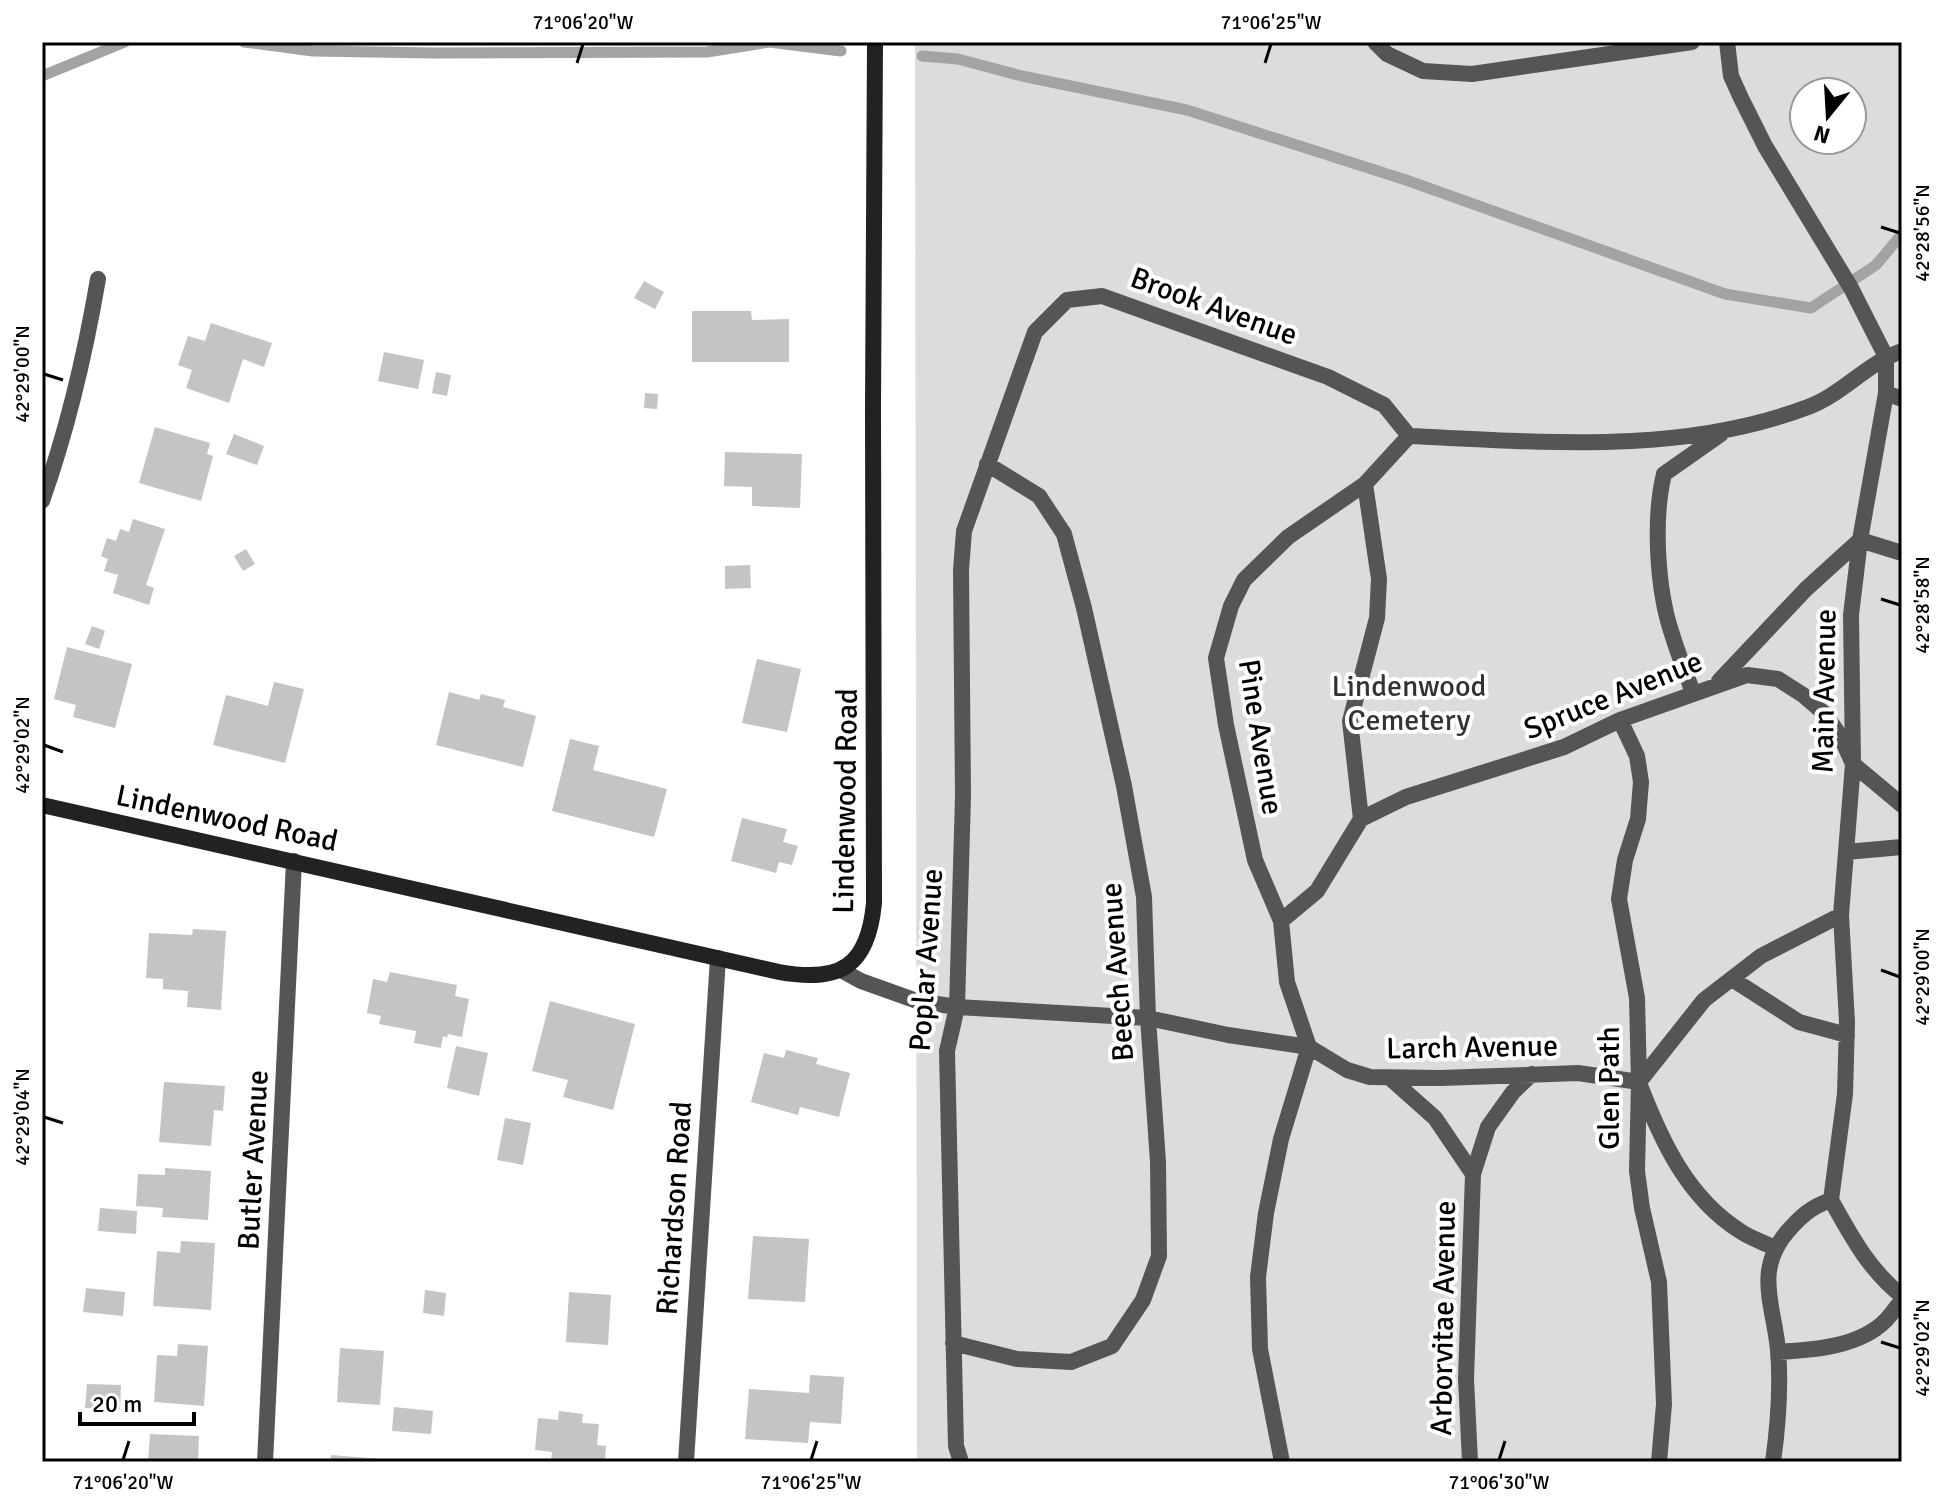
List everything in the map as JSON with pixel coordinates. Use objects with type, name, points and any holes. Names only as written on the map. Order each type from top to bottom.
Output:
[{"type":"street","name":"Lindenwood Road","points":[[42,805],[797,975],[823,975],[841,970],[859,956],[868,940],[874,903],[875,42]]},
{"type":"street","points":[[1375,42],[1387,54],[1423,71],[1472,74],[1692,42]]},
{"type":"street","name":"Main Avenue","points":[[1727,42],[1731,76],[1765,146],[1860,306],[1894,354],[1894,396],[1860,540],[1851,615],[1853,764],[1841,915],[1847,1035],[1845,1094],[1831,1200]]},
{"type":"street","points":[[42,501],[69,420],[87,345],[98,279]]},
{"type":"street","name":"Brook Avenue","points":[[987,464],[1035,332],[1067,300],[1102,296],[1328,377],[1384,405],[1409,436]]},
{"type":"street","points":[[1409,436],[1513,441],[1628,441],[1723,432],[1809,406],[1843,389],[1894,354]]},
{"type":"street","points":[[1693,693],[1670,632],[1659,574],[1657,501],[1664,474],[1723,432]]},
{"type":"street","name":"Pine Avenue","points":[[1309,1047],[1287,982],[1281,921],[1255,860],[1226,725],[1216,658],[1231,606],[1244,580],[1288,537],[1365,484],[1409,436]]},
{"type":"street","name":"Poplar Avenue","points":[[961,1462],[956,1446],[947,1051],[957,1007],[963,796],[961,551],[973,500],[987,464]]},
{"type":"street","name":"Beech Avenue","points":[[953,1343],[1017,1359],[1071,1362],[1112,1346],[1143,1300],[1159,1256],[1158,1162],[1144,897],[1118,759],[1064,534],[1039,496],[987,464]]},
{"type":"street","points":[[1281,921],[1317,891],[1361,819],[1350,721],[1377,618],[1379,579],[1365,484]]},
{"type":"street","points":[[1715,685],[1806,589],[1860,540],[1902,553]]},
{"type":"street","name":"Spruce Avenue","points":[[1361,819],[1406,797],[1564,747],[1620,720],[1747,675],[1770,677],[1787,683],[1825,714],[1841,737],[1853,764]]},
{"type":"street","name":"Glen Path","points":[[1620,720],[1637,756],[1641,782],[1638,819],[1625,860],[1619,899],[1637,998],[1637,1171],[1659,1282],[1664,1404],[1659,1462]]},
{"type":"street","points":[[1853,764],[1902,805]]},
{"type":"street","points":[[1846,852],[1902,847]]},
{"type":"street","name":"Butler Avenue","points":[[265,1462],[294,861]]},
{"type":"street","points":[[1774,1248],[1739,1231],[1699,1194],[1661,1138],[1639,1082],[1704,1000],[1761,956],[1841,915]]},
{"type":"street","name":"Richardson Road","points":[[686,1462],[718,958]]},
{"type":"street","name":"Larch Avenue","points":[[841,970],[861,981],[917,1001],[957,1007],[1148,1018],[1228,1035],[1309,1047],[1347,1070],[1390,1078],[1578,1073],[1639,1082]]},
{"type":"street","points":[[1732,979],[1799,1022],[1847,1035]]},
{"type":"street","points":[[1282,1462],[1260,1349],[1258,1277],[1266,1213],[1281,1139],[1309,1047]]},
{"type":"street","name":"Arborvitae Avenue","points":[[1470,1462],[1466,1379],[1473,1174],[1488,1127],[1513,1092],[1532,1074]]},
{"type":"street","name":"Arborvitae Avenue","points":[[1390,1078],[1435,1118],[1473,1174]]},
{"type":"street","points":[[1773,1462],[1778,1412],[1778,1352],[1768,1271],[1774,1248],[1803,1213],[1831,1200],[1857,1248],[1884,1282],[1902,1298],[1885,1322],[1858,1338],[1813,1350],[1778,1352]]},
{"type":"green space","name":"Lindenwood Cemetery","points":[[915,42],[1902,42],[1902,1462],[917,1462]]},
{"type":"building","points":[[644,281],[664,292],[655,309],[634,298]]},
{"type":"building","points":[[692,311],[751,311],[752,320],[789,319],[789,362],[692,362]]},
{"type":"building","points":[[211,323],[272,343],[264,367],[243,359],[229,403],[186,388],[192,370],[178,365],[188,336],[205,341]]},
{"type":"building","points":[[384,352],[424,360],[418,389],[378,381]]},
{"type":"building","points":[[436,372],[451,375],[447,396],[432,393]]},
{"type":"building","points":[[645,393],[658,394],[657,409],[644,408]]},
{"type":"building","points":[[155,427],[210,443],[207,454],[213,456],[201,501],[139,483]]},
{"type":"building","points":[[234,434],[264,446],[257,465],[226,454]]},
{"type":"building","points":[[725,452],[802,454],[800,508],[752,506],[752,487],[724,486]]},
{"type":"building","points":[[133,519],[165,529],[146,585],[154,588],[149,605],[113,593],[118,575],[104,571],[108,559],[101,556],[107,538],[116,541],[120,529],[129,532]]},
{"type":"building","points":[[246,549],[255,564],[243,571],[234,556]]},
{"type":"building","points":[[750,565],[751,588],[725,589],[725,566]]},
{"type":"building","points":[[92,626],[105,631],[99,649],[85,644]]},
{"type":"building","points":[[67,647],[132,664],[115,728],[73,717],[76,705],[54,699]]},
{"type":"building","points":[[757,659],[801,669],[787,732],[742,723]]},
{"type":"building","points":[[274,682],[304,689],[285,763],[213,745],[226,695],[268,706]]},
{"type":"building","points":[[449,692],[479,700],[481,694],[505,700],[503,707],[536,716],[523,767],[436,745]]},
{"type":"building","points":[[570,739],[599,746],[593,770],[667,789],[654,837],[552,811]]},
{"type":"building","points":[[742,818],[787,829],[783,842],[798,846],[792,865],[779,862],[776,873],[731,861]]},
{"type":"building","points":[[193,929],[226,931],[221,1010],[187,1007],[188,991],[163,989],[163,979],[146,978],[149,933],[192,935]]},
{"type":"building","points":[[390,972],[457,985],[455,996],[469,999],[462,1037],[443,1036],[441,1048],[414,1043],[416,1031],[379,1024],[381,1016],[367,1013],[373,979],[387,982]]},
{"type":"building","points":[[550,1001],[635,1024],[613,1110],[563,1097],[568,1080],[532,1071]]},
{"type":"building","points":[[456,1046],[488,1053],[479,1096],[447,1088]]},
{"type":"building","points":[[786,1050],[818,1058],[816,1064],[850,1073],[839,1117],[800,1107],[798,1115],[751,1102],[764,1053],[784,1058]]},
{"type":"building","points":[[164,1082],[225,1086],[223,1111],[214,1110],[211,1146],[159,1142]]},
{"type":"building","points":[[505,1118],[531,1123],[523,1165],[497,1160]]},
{"type":"building","points":[[165,1168],[211,1171],[208,1220],[162,1217],[163,1208],[136,1206],[138,1174],[165,1175]]},
{"type":"building","points":[[100,1208],[137,1211],[136,1234],[98,1231]]},
{"type":"building","points":[[753,1236],[809,1239],[805,1302],[748,1299]]},
{"type":"building","points":[[181,1241],[215,1243],[211,1310],[153,1306],[157,1251],[180,1253]]},
{"type":"building","points":[[86,1288],[125,1292],[123,1316],[83,1312]]},
{"type":"building","points":[[425,1290],[446,1293],[444,1316],[423,1313]]},
{"type":"building","points":[[569,1292],[611,1295],[608,1345],[566,1342]]},
{"type":"building","points":[[178,1344],[208,1346],[204,1406],[154,1402],[157,1355],[177,1356]]},
{"type":"building","points":[[340,1348],[384,1351],[380,1405],[337,1402]]},
{"type":"building","points":[[810,1375],[844,1377],[841,1424],[810,1422],[808,1443],[745,1439],[749,1389],[809,1393]]},
{"type":"building","points":[[87,1384],[121,1385],[120,1410],[85,1408]]},
{"type":"building","points":[[394,1407],[433,1411],[431,1434],[392,1431]]},
{"type":"building","points":[[559,1411],[583,1414],[582,1423],[599,1424],[597,1445],[606,1446],[605,1460],[551,1462],[552,1452],[535,1450],[538,1418],[558,1420]]},
{"type":"building","points":[[150,1434],[199,1436],[198,1462],[148,1462]]},
{"type":"building","points":[[331,1455],[380,1459],[380,1462],[330,1462]]},
{"type":"waterway","points":[[42,76],[125,42]]},
{"type":"waterway","points":[[244,42],[313,51],[433,53],[707,52],[769,42],[841,51]]},
{"type":"waterway","points":[[922,56],[958,59],[1022,76],[1187,110],[1406,180],[1725,294],[1811,308],[1876,265],[1902,234]]}]
